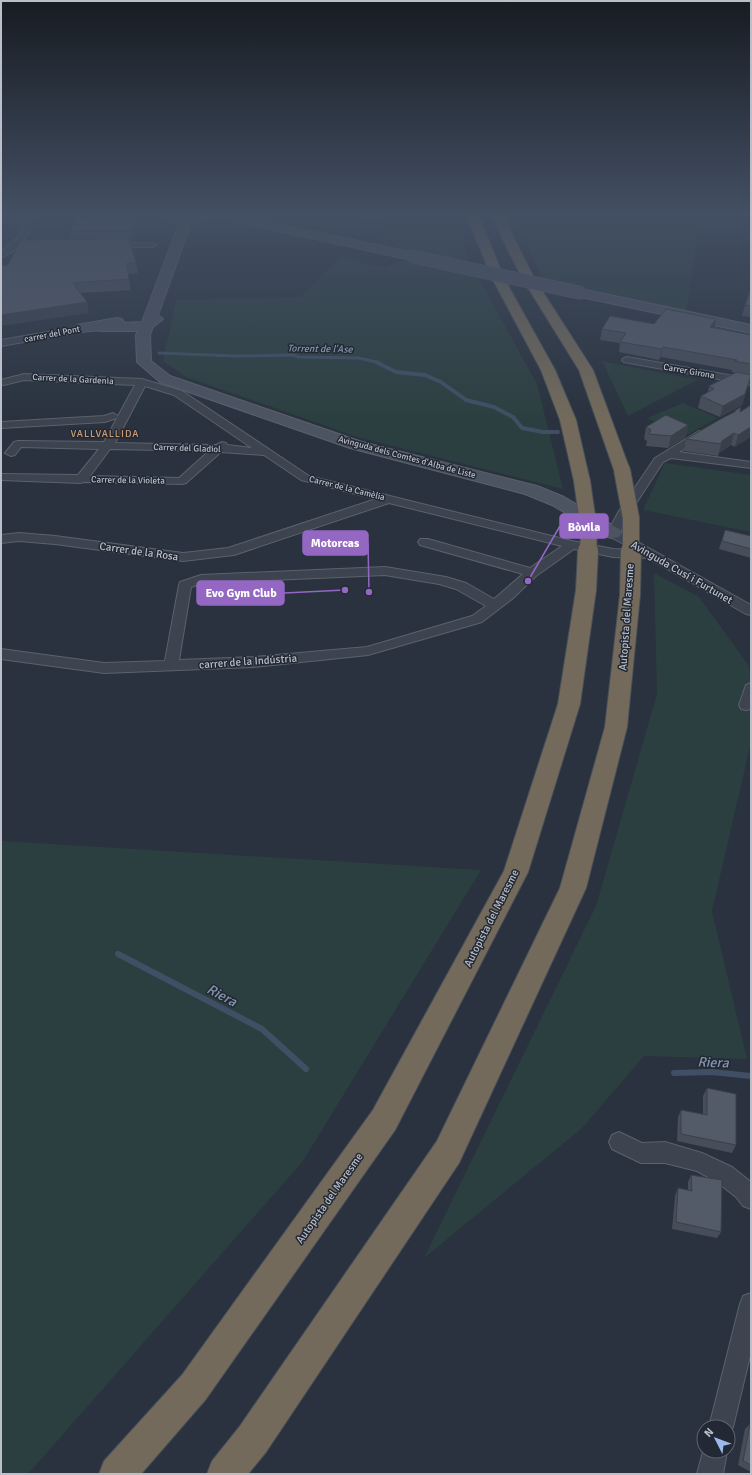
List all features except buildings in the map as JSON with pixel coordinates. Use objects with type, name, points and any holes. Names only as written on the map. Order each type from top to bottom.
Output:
[{"type":"highway","name":"Autopista del Maresme","points":[[117,1474],[194,1387],[384,1120],[516,872],[569,704],[586,590],[589,530],[582,481],[568,420],[548,370],[501,283]]},
{"type":"highway","name":"Autopista del Maresme","points":[[225,1474],[253,1438],[448,1152],[573,888],[616,727],[630,595],[631,518],[622,470],[586,370],[531,283]]},
{"type":"street","points":[[153,370],[144,362],[146,326],[164,283]]},
{"type":"street","points":[[152,352],[173,283]]},
{"type":"street","points":[[534,283],[751,329]]},
{"type":"street","points":[[146,326],[156,319],[165,294],[171,291]]},
{"type":"street","points":[[103,327],[128,324],[146,315],[156,304]]},
{"type":"street","points":[[82,328],[128,324],[153,326],[150,338],[153,370]]},
{"type":"street","name":"carrer del Pont","points":[[1,343],[82,328],[103,327]]},
{"type":"street","name":"Carrer Girona","points":[[627,360],[751,382]]},
{"type":"street","name":"Avinguda dels Comtes d'Alba de Liste","points":[[153,370],[165,379],[356,445],[531,490],[558,501],[613,533]]},
{"type":"street","name":"Carrer de la Gardenia","points":[[2,383],[24,377],[142,382]]},
{"type":"street","points":[[80,480],[108,445],[118,417],[142,382]]},
{"type":"street","name":"Carrer de la Camèlia","points":[[142,382],[178,393],[305,478],[572,545],[613,553],[649,554]]},
{"type":"street","points":[[56,412],[118,417]]},
{"type":"street","points":[[64,422],[72,413]]},
{"type":"street","points":[[1,425],[64,422],[118,417]]},
{"type":"street","points":[[613,533],[625,511],[659,460],[711,428]]},
{"type":"street","name":"Carrer de la Violeta","points":[[1,477],[80,480],[182,481],[236,431]]},
{"type":"street","points":[[11,453],[18,444],[108,445]]},
{"type":"street","name":"Carrer del Gladiol","points":[[108,445],[219,448],[265,452]]},
{"type":"street","points":[[668,454],[751,465]]},
{"type":"street","points":[[737,463],[751,454]]},
{"type":"street","name":"Carrer de la Rosa","points":[[1,539],[18,537],[55,540],[184,557],[230,552],[388,498]]},
{"type":"street","name":"Avinguda Cusí i Furtunet","points":[[613,533],[751,611]]},
{"type":"street","points":[[424,542],[532,573]]},
{"type":"street","name":"carrer de la Indústria","points":[[1,654],[104,668],[254,662],[368,651],[477,619],[532,573],[572,545]]},
{"type":"street","points":[[171,666],[185,585],[201,579],[385,571],[441,580],[461,586],[492,608]]},
{"type":"street","points":[[746,706],[751,688]]},
{"type":"street","points":[[619,1142],[642,1154],[667,1152],[707,1165],[732,1180],[751,1198]]},
{"type":"street","points":[[723,1419],[751,1304]]},
{"type":"street","points":[[710,1474],[713,1459]]},
{"type":"shaded area","points":[[315,283],[481,283],[537,384],[563,489],[357,437],[186,377],[163,361],[176,300],[301,297]]},
{"type":"shaded area","points":[[559,283],[690,283],[686,312]]},
{"type":"shaded area","points":[[602,361],[697,380],[628,416]]},
{"type":"shaded area","points":[[683,403],[718,418],[685,436],[647,418]]},
{"type":"shaded area","points":[[665,463],[751,475],[751,532],[643,510]]},
{"type":"shaded area","points":[[654,573],[699,597],[749,666],[751,696],[751,742],[712,911],[747,1059],[644,1056],[582,1128],[424,1258],[596,906],[657,694]]},
{"type":"shaded area","points":[[1,841],[481,870],[303,1161],[28,1474],[1,1474]]},
{"type":"waterway","name":"Torrent de l'Ase","points":[[159,353],[235,356],[293,355],[299,357],[359,358],[376,362]]},
{"type":"waterway","name":"Torrent de l'Ase","points":[[376,362],[396,372],[425,375],[441,382],[466,400],[494,407],[513,417],[522,428],[543,432],[558,432]]},
{"type":"waterway","name":"Riera","points":[[118,954],[262,1029],[306,1069]]},
{"type":"waterway","name":"Riera","points":[[674,1073],[712,1072],[751,1076]]},
{"type":"place","name":"Bòvila","points":[[528,581]]},
{"type":"place","name":"Evo Gym Club","points":[[345,590]]},
{"type":"place","name":"Motorcas","points":[[369,592]]},
{"type":"district","name":"VALLVALLIDA","points":[[105,433]]}]
